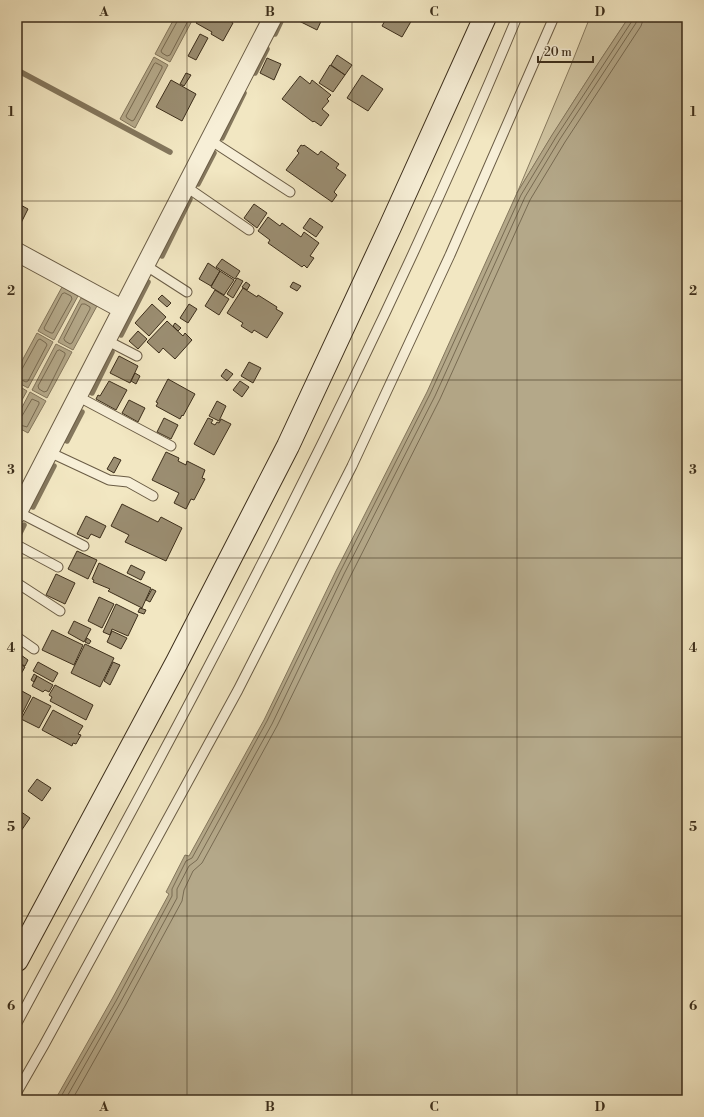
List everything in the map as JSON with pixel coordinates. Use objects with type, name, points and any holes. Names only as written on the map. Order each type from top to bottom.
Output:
[{"type":"street","points":[[17,960],[177,662],[288,446],[390,227],[485,17]]},
{"type":"street","points":[[18,513],[210,140],[268,18]]},
{"type":"street","points":[[17,252],[122,309]]},
{"type":"lane","points":[[17,1023],[205,675],[318,452],[418,245],[517,17]]},
{"type":"lane","points":[[17,1092],[238,690],[352,466],[450,255],[554,17]]},
{"type":"lane","points":[[210,140],[290,192]]},
{"type":"lane","points":[[186,186],[249,230]]},
{"type":"lane","points":[[145,265],[187,292]]},
{"type":"lane","points":[[106,340],[137,356]]},
{"type":"lane","points":[[77,396],[171,446]]},
{"type":"lane","points":[[49,452],[109,480],[128,482],[153,496]]},
{"type":"lane","points":[[18,513],[84,546]]},
{"type":"lane","points":[[17,545],[58,567]]},
{"type":"lane","points":[[17,583],[60,611]]},
{"type":"lane","points":[[17,637],[34,649]]},
{"type":"shaded area","points":[[590,17],[629,17],[544,148],[517,193],[571,65]]},
{"type":"water","points":[[175,17],[194,17],[170,62],[155,54]]},
{"type":"water","points":[[629,17],[687,17],[687,1100],[55,1100],[169,894],[166,892],[185,855],[189,856],[264,720],[336,571],[427,392],[517,193],[552,135]]},
{"type":"water","points":[[154,57],[168,65],[135,128],[120,119]]},
{"type":"water","points":[[62,287],[78,296],[54,340],[38,331]]},
{"type":"water","points":[[81,298],[97,306],[73,350],[58,342]]},
{"type":"water","points":[[37,333],[53,342],[28,388],[17,382],[17,370]]},
{"type":"water","points":[[56,344],[72,352],[47,398],[32,390]]},
{"type":"water","points":[[17,385],[27,391],[17,409]]},
{"type":"water","points":[[30,392],[46,401],[28,433],[17,427],[17,417]]},
{"type":"building","points":[[200,17],[224,17],[233,23],[223,41],[211,34],[212,32],[196,23]]},
{"type":"building","points":[[291,17],[323,17],[317,30]]},
{"type":"building","points":[[387,17],[413,18],[402,37],[382,26]]},
{"type":"building","points":[[200,34],[208,38],[196,60],[188,56]]},
{"type":"building","points":[[337,55],[352,65],[345,75],[331,65]]},
{"type":"building","points":[[267,58],[281,64],[274,80],[260,73]]},
{"type":"building","points":[[330,65],[345,75],[333,92],[319,83]]},
{"type":"building","points":[[186,73],[191,75],[184,86],[180,84]]},
{"type":"building","points":[[362,75],[383,89],[368,111],[347,98]]},
{"type":"building","points":[[300,76],[310,84],[312,80],[331,95],[327,99],[329,101],[322,109],[329,115],[321,126],[314,121],[313,122],[282,99]]},
{"type":"building","points":[[171,80],[196,94],[182,121],[156,107]]},
{"type":"building","points":[[301,145],[304,145],[318,155],[321,151],[339,164],[336,168],[346,175],[334,192],[337,195],[332,202],[286,170],[299,153],[297,151]]},
{"type":"building","points":[[17,203],[28,209],[20,225],[17,223]]},
{"type":"building","points":[[254,204],[267,213],[257,228],[244,218]]},
{"type":"building","points":[[268,217],[280,226],[282,223],[301,237],[304,232],[319,243],[310,256],[314,258],[307,268],[304,265],[302,267],[268,243],[270,240],[258,231]]},
{"type":"building","points":[[310,218],[323,227],[316,237],[303,228]]},
{"type":"building","points":[[222,259],[240,271],[235,279],[216,267]]},
{"type":"building","points":[[208,263],[220,271],[211,286],[199,279]]},
{"type":"building","points":[[220,271],[234,280],[224,295],[211,287]]},
{"type":"building","points":[[237,278],[243,281],[233,298],[227,294]]},
{"type":"building","points":[[246,282],[250,285],[247,290],[242,287]]},
{"type":"building","points":[[293,282],[301,286],[297,291],[290,287]]},
{"type":"building","points":[[243,288],[257,297],[258,295],[277,307],[276,309],[283,313],[267,338],[254,330],[252,333],[241,326],[243,323],[227,313]]},
{"type":"building","points":[[215,290],[229,299],[219,315],[205,306]]},
{"type":"building","points":[[162,295],[171,303],[167,307],[158,299]]},
{"type":"building","points":[[152,304],[166,317],[149,336],[135,323]]},
{"type":"building","points":[[189,304],[197,309],[188,323],[180,318]]},
{"type":"building","points":[[167,321],[183,336],[185,333],[192,340],[175,359],[163,348],[159,353],[147,342]]},
{"type":"building","points":[[175,323],[181,328],[178,331],[173,326]]},
{"type":"building","points":[[138,331],[147,339],[138,349],[129,341]]},
{"type":"building","points":[[119,356],[138,366],[130,383],[110,373]]},
{"type":"building","points":[[249,362],[261,368],[253,383],[241,376]]},
{"type":"building","points":[[226,369],[233,374],[227,381],[221,376]]},
{"type":"building","points":[[135,373],[140,376],[136,384],[131,381]]},
{"type":"building","points":[[168,379],[195,394],[180,419],[156,406],[158,403],[156,402]]},
{"type":"building","points":[[109,381],[127,390],[116,410],[96,399],[98,395],[100,396]]},
{"type":"building","points":[[240,381],[249,387],[242,397],[233,390]]},
{"type":"building","points":[[129,400],[145,408],[138,422],[122,413]]},
{"type":"building","points":[[217,401],[226,406],[219,421],[209,416]]},
{"type":"building","points":[[164,418],[178,425],[171,439],[157,432]]},
{"type":"building","points":[[208,418],[213,420],[211,423],[215,425],[217,422],[219,423],[221,419],[231,424],[214,455],[194,444]]},
{"type":"building","points":[[166,452],[179,458],[178,461],[186,465],[187,461],[205,470],[202,478],[205,479],[194,500],[191,499],[186,509],[174,503],[179,493],[152,480]]},
{"type":"building","points":[[114,457],[121,460],[114,473],[107,469]]},
{"type":"building","points":[[122,504],[158,522],[161,517],[182,528],[166,561],[125,542],[129,535],[111,526]]},
{"type":"building","points":[[86,516],[106,526],[100,538],[91,534],[88,539],[77,534]]},
{"type":"building","points":[[77,551],[97,560],[88,579],[68,569]]},
{"type":"building","points":[[99,563],[151,588],[142,608],[108,591],[110,589],[93,582],[94,580],[92,579]]},
{"type":"building","points":[[131,565],[145,572],[141,580],[127,573]]},
{"type":"building","points":[[56,574],[75,583],[65,604],[46,595]]},
{"type":"building","points":[[152,589],[156,591],[150,602],[146,600]]},
{"type":"building","points":[[99,597],[114,604],[102,628],[88,621]]},
{"type":"building","points":[[116,604],[138,615],[128,636],[112,629],[110,635],[103,632]]},
{"type":"building","points":[[140,608],[146,610],[144,614],[138,612]]},
{"type":"building","points":[[74,621],[91,629],[84,642],[68,633]]},
{"type":"building","points":[[52,630],[83,645],[74,665],[42,650]]},
{"type":"building","points":[[112,631],[127,638],[121,649],[107,642]]},
{"type":"building","points":[[87,638],[91,641],[89,644],[85,642]]},
{"type":"building","points":[[85,644],[114,658],[100,687],[71,673]]},
{"type":"building","points":[[21,655],[28,660],[25,666],[17,662]]},
{"type":"building","points":[[17,662],[25,667],[21,674],[17,672]]},
{"type":"building","points":[[38,662],[58,673],[53,682],[33,671]]},
{"type":"building","points":[[113,662],[120,665],[110,685],[104,681]]},
{"type":"building","points":[[34,674],[37,676],[34,682],[31,680]]},
{"type":"building","points":[[37,676],[53,685],[49,692],[45,690],[43,692],[32,686]]},
{"type":"building","points":[[55,685],[93,705],[86,720],[50,701],[52,697],[49,695]]},
{"type":"building","points":[[20,690],[31,696],[21,716],[17,714],[17,696]]},
{"type":"building","points":[[33,697],[51,706],[39,728],[21,719]]},
{"type":"building","points":[[53,710],[83,726],[78,734],[81,735],[76,744],[73,743],[72,746],[42,730]]},
{"type":"building","points":[[37,779],[51,788],[42,801],[28,791]]},
{"type":"building","points":[[17,809],[30,818],[21,831],[17,828]]},
{"type":"waterway","points":[[275,34],[283,17]]},
{"type":"waterway","points":[[255,73],[267,49]]},
{"type":"waterway","points":[[17,70],[170,152]]},
{"type":"waterway","points":[[222,138],[244,93]]},
{"type":"waterway","points":[[198,184],[214,153]]},
{"type":"waterway","points":[[162,256],[190,199]]},
{"type":"waterway","points":[[121,335],[148,282]]},
{"type":"waterway","points":[[92,393],[112,352]]},
{"type":"waterway","points":[[67,441],[82,412]]},
{"type":"waterway","points":[[33,507],[54,466]]},
{"type":"waterway","points":[[18,537],[24,525]]}]
